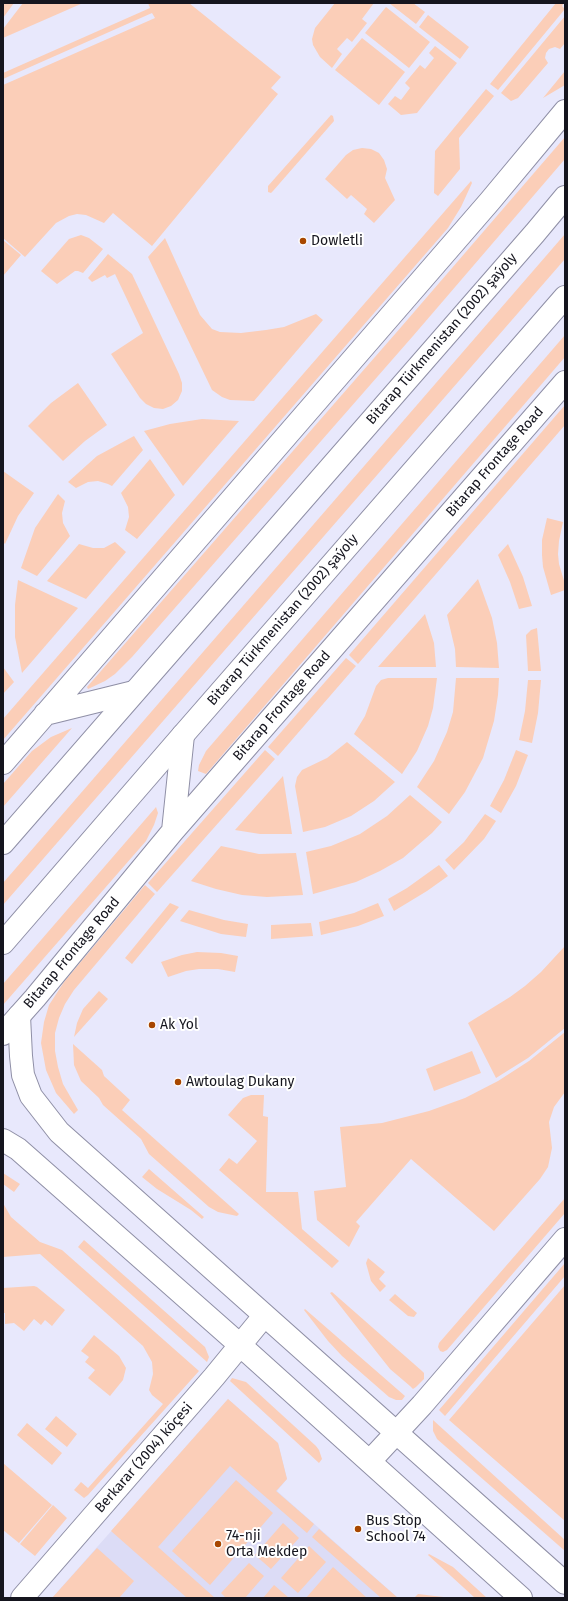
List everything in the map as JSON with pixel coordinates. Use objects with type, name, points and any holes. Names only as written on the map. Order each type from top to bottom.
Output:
[{"type":"street","points":[[3,762],[490,202],[565,111]]},
{"type":"street","name":"Bitarap Türkmenistan (2002) şaýoly","points":[[3,843],[565,197]]},
{"type":"street","name":"Bitarap Türkmenistan (2002) şaýoly","points":[[3,944],[565,297]]},
{"type":"street","name":"Bitarap Frontage Road","points":[[3,1034],[35,998],[173,830],[565,382]]},
{"type":"street","points":[[45,714],[134,692]]},
{"type":"street","points":[[173,830],[183,735]]},
{"type":"street","points":[[19,1016],[23,1076],[31,1096],[45,1116],[59,1132],[396,1434],[565,1583]]},
{"type":"street","points":[[3,1140],[18,1148],[370,1461],[521,1598]]},
{"type":"street","points":[[370,1461],[396,1434],[565,1240]]},
{"type":"street","name":"Berkarar (2004) köçesi","points":[[22,1598],[264,1316]]},
{"type":"shaded area","points":[[3,3],[14,3],[3,18]]},
{"type":"shaded area","points":[[23,3],[83,3],[3,38],[3,29]]},
{"type":"shaded area","points":[[148,3],[189,3],[281,77],[271,88],[278,94],[152,246],[113,213],[104,223],[86,215],[77,214],[69,216],[56,223],[25,257],[3,238],[3,85],[155,18],[152,13],[3,79],[3,73],[150,8]]},
{"type":"shaded area","points":[[335,3],[374,3],[362,19],[367,23],[352,42],[347,38],[337,49],[342,54],[332,68],[320,57],[313,45],[312,39],[315,28]]},
{"type":"shaded area","points":[[389,3],[413,3],[425,12],[416,24]]},
{"type":"shaded area","points":[[556,3],[564,3],[562,6],[565,9],[498,90],[490,84]]},
{"type":"shaded area","points":[[386,7],[430,42],[409,68],[365,33]]},
{"type":"shaded area","points":[[428,15],[469,47],[460,59],[419,27]]},
{"type":"shaded area","points":[[565,16],[565,43],[560,49],[555,47],[549,49],[545,58],[548,63],[518,98],[511,101],[501,93]]},
{"type":"shaded area","points":[[362,38],[405,72],[379,105],[335,70]]},
{"type":"shaded area","points":[[435,46],[457,63],[417,113],[401,115],[388,104],[395,96],[401,100],[410,88],[405,83],[420,65],[425,69],[434,58],[429,53]]},
{"type":"shaded area","points":[[565,71],[565,85],[543,98]]},
{"type":"shaded area","points":[[486,89],[494,96],[459,138],[460,169],[438,196],[434,193],[435,151]]},
{"type":"shaded area","points":[[331,115],[333,116],[334,121],[273,191],[271,193],[268,192],[268,186]]},
{"type":"shaded area","points":[[565,137],[565,159],[413,336],[132,657],[115,674],[105,681],[88,689],[87,687]]},
{"type":"shaded area","points":[[362,148],[371,149],[379,153],[384,160],[387,169],[385,178],[395,200],[374,223],[364,214],[367,209],[351,195],[347,199],[325,179],[346,155],[353,150]]},
{"type":"shaded area","points":[[471,181],[472,183],[461,207],[448,228],[3,740],[3,719]]},
{"type":"shaded area","points":[[565,234],[565,259],[3,905],[3,883]]},
{"type":"shaded area","points":[[81,235],[89,238],[103,249],[83,273],[75,271],[57,284],[41,271],[69,239]]},
{"type":"shaded area","points":[[165,238],[200,315],[212,329],[220,332],[241,333],[266,330],[284,327],[316,314],[323,320],[254,401],[230,400],[222,397],[212,390],[148,257]]},
{"type":"shaded area","points":[[3,240],[21,255],[3,276]]},
{"type":"shaded area","points":[[108,254],[132,274],[179,374],[182,383],[182,391],[178,400],[171,406],[163,409],[154,408],[146,404],[140,398],[111,354],[143,333],[115,274],[107,278],[105,275],[92,282],[88,278]]},
{"type":"shaded area","points":[[565,335],[565,357],[206,774],[198,771],[199,765],[206,751]]},
{"type":"shaded area","points":[[78,383],[107,425],[85,441],[63,461],[28,426],[51,403]]},
{"type":"shaded area","points":[[565,405],[565,425],[358,664],[349,655]]},
{"type":"shaded area","points":[[202,419],[239,421],[183,486],[144,431],[170,424]]},
{"type":"shaded area","points":[[134,436],[143,450],[112,486],[98,481],[88,482],[76,488],[68,482],[97,456]]},
{"type":"shaded area","points":[[150,459],[175,495],[137,539],[125,530],[129,517],[128,507],[121,493]]},
{"type":"shaded area","points":[[3,471],[34,493],[18,516],[5,544],[3,542]]},
{"type":"shaded area","points":[[58,494],[65,501],[62,513],[63,523],[70,536],[37,576],[21,568],[35,528]]},
{"type":"shaded area","points":[[547,518],[563,522],[558,554],[565,590],[551,595],[543,567],[542,555],[542,540]]},
{"type":"shaded area","points":[[115,542],[126,552],[86,599],[47,581],[79,544],[93,548],[104,548]]},
{"type":"shaded area","points":[[508,544],[523,577],[532,606],[519,609],[510,582],[498,555]]},
{"type":"shaded area","points":[[478,579],[492,618],[497,643],[499,668],[456,667],[455,649],[447,615]]},
{"type":"shaded area","points":[[18,580],[78,608],[22,673],[15,637],[15,605]]},
{"type":"shaded area","points":[[425,614],[434,643],[436,667],[378,667]]},
{"type":"shaded area","points":[[537,628],[541,671],[528,671],[526,635],[531,630]]},
{"type":"shaded area","points":[[346,658],[356,666],[278,756],[268,747]]},
{"type":"shaded area","points":[[3,667],[14,682],[3,694]]},
{"type":"shaded area","points":[[388,678],[437,678],[433,708],[428,726],[417,751],[402,774],[354,734],[365,716],[376,686],[381,680]]},
{"type":"shaded area","points":[[456,678],[499,678],[494,721],[483,758],[465,792],[449,814],[417,787],[434,761],[447,732],[453,712]]},
{"type":"shaded area","points":[[528,680],[541,680],[538,713],[532,743],[519,740],[525,711]]},
{"type":"shaded area","points":[[72,728],[3,807],[3,784],[32,751],[51,737]]},
{"type":"shaded area","points":[[347,742],[395,782],[374,801],[351,816],[325,827],[303,832],[295,786],[297,777],[302,770],[327,758]]},
{"type":"shaded area","points":[[265,750],[275,759],[157,892],[148,883]]},
{"type":"shaded area","points":[[516,750],[528,755],[516,786],[501,813],[490,806],[504,780]]},
{"type":"shaded area","points":[[283,776],[292,834],[260,834],[235,830]]},
{"type":"shaded area","points":[[410,795],[442,822],[432,833],[403,858],[380,871],[356,882],[313,894],[306,852],[331,846],[360,834],[387,816]]},
{"type":"shaded area","points":[[156,807],[158,813],[146,841],[3,1005],[3,984]]},
{"type":"shaded area","points":[[485,814],[496,821],[484,839],[454,870],[445,860],[464,842]]},
{"type":"shaded area","points":[[221,846],[259,854],[296,853],[303,895],[267,897],[242,895],[191,881]]},
{"type":"shaded area","points":[[439,865],[448,876],[394,911],[388,899],[407,888]]},
{"type":"shaded area","points":[[145,885],[155,894],[74,990],[65,1004],[59,1018],[55,1033],[55,1051],[63,1084],[78,1110],[74,1114],[56,1093],[46,1070],[41,1043],[44,1022],[49,1005],[64,982]]},
{"type":"shaded area","points":[[170,903],[179,907],[132,964],[125,958]]},
{"type":"shaded area","points":[[378,903],[384,916],[358,926],[321,935],[319,922],[354,913]]},
{"type":"shaded area","points":[[189,910],[224,920],[248,924],[246,937],[221,934],[180,921]]},
{"type":"shaded area","points":[[311,923],[313,936],[271,939],[271,925]]},
{"type":"shaded area","points":[[565,946],[565,1028],[528,1058],[496,1078],[468,1023],[525,986],[541,972]]},
{"type":"shaded area","points":[[197,952],[221,953],[238,956],[235,972],[218,969],[199,969],[186,971],[168,977],[161,962]]},
{"type":"shaded area","points":[[99,991],[108,999],[74,1037],[77,1023],[83,1009]]},
{"type":"shaded area","points":[[565,1032],[565,1092],[554,1107],[549,1122],[552,1148],[548,1167],[540,1179],[494,1231],[411,1159],[356,1222],[360,1226],[349,1247],[317,1220],[314,1191],[346,1187],[340,1127],[382,1123],[429,1111],[465,1098],[498,1081],[529,1061]]},
{"type":"shaded area","points":[[73,1044],[102,1070],[104,1076],[130,1100],[122,1110],[239,1214],[237,1216],[218,1212],[209,1207],[149,1154],[141,1139],[103,1105],[99,1098],[81,1081],[74,1065]]},
{"type":"shaded area","points":[[472,1051],[481,1073],[434,1091],[426,1069]]},
{"type":"shaded area","points":[[251,1095],[264,1095],[263,1116],[268,1117],[266,1192],[298,1192],[302,1229],[339,1261],[332,1268],[219,1170],[229,1158],[237,1164],[257,1141],[228,1115],[243,1098]]},
{"type":"shaded area","points":[[149,1169],[204,1217],[202,1219],[191,1210],[157,1189],[142,1177]]},
{"type":"shaded area","points":[[3,1173],[20,1184],[14,1192],[3,1184]]},
{"type":"shaded area","points":[[565,1198],[565,1213],[447,1350],[443,1352],[440,1351],[438,1347],[439,1343]]},
{"type":"shaded area","points":[[3,1203],[11,1217],[40,1242],[62,1250],[199,1371],[84,1498],[74,1490],[81,1482],[88,1488],[163,1404],[152,1395],[149,1390],[153,1374],[152,1362],[143,1346],[40,1254],[3,1257]]},
{"type":"shaded area","points":[[84,1240],[205,1347],[209,1357],[207,1362],[78,1247]]},
{"type":"shaded area","points":[[368,1258],[385,1272],[379,1279],[386,1286],[380,1292],[371,1281],[366,1263]]},
{"type":"shaded area","points":[[565,1263],[565,1276],[445,1416],[439,1410]]},
{"type":"shaded area","points":[[565,1285],[565,1521],[449,1420]]},
{"type":"shaded area","points":[[34,1286],[65,1310],[52,1326],[45,1320],[41,1325],[34,1319],[24,1331],[14,1323],[5,1324],[5,1313],[3,1313],[3,1288]]},
{"type":"shaded area","points":[[332,1292],[424,1373],[424,1379],[416,1387],[413,1389],[390,1369],[330,1293]]},
{"type":"shaded area","points":[[395,1294],[417,1313],[414,1317],[408,1316],[389,1300]]},
{"type":"shaded area","points":[[305,1309],[405,1396],[402,1400],[396,1400],[389,1397],[342,1356],[328,1341],[304,1310]]},
{"type":"shaded area","points":[[94,1335],[119,1356],[126,1368],[123,1380],[110,1396],[88,1378],[95,1370],[85,1362],[89,1357],[81,1351]]},
{"type":"shaded area","points":[[232,1378],[246,1382],[316,1446],[322,1459],[319,1463],[230,1381]]},
{"type":"shaded area","name":"74-nji Orta Mekdep","points":[[228,1399],[278,1443],[287,1479],[277,1491],[398,1598],[52,1598]]},
{"type":"shaded area","points":[[228,1399],[278,1443],[287,1479],[276,1491],[314,1524],[307,1533],[230,1466],[158,1547],[215,1598],[187,1598],[111,1531]]},
{"type":"shaded area","points":[[56,1416],[77,1434],[67,1447],[45,1429]]},
{"type":"shaded area","points":[[433,1420],[565,1540],[565,1551],[437,1439],[433,1431]]},
{"type":"shaded area","points":[[27,1423],[62,1453],[52,1465],[17,1435]]},
{"type":"shaded area","points":[[3,1463],[52,1505],[19,1543],[3,1530]]},
{"type":"shaded area","points":[[236,1480],[273,1513],[210,1585],[172,1551]]},
{"type":"shaded area","points":[[53,1505],[67,1518],[35,1556],[20,1544]]},
{"type":"shaded area","points":[[283,1523],[299,1538],[271,1569],[255,1555]]},
{"type":"shaded area","points":[[319,1529],[398,1598],[381,1598],[312,1537]]},
{"type":"shaded area","points":[[309,1546],[326,1562],[298,1593],[281,1578]]},
{"type":"shaded area","points":[[97,1548],[134,1581],[119,1598],[52,1598]]},
{"type":"shaded area","points":[[429,1554],[453,1567],[487,1598],[475,1598],[428,1555]]},
{"type":"shaded area","points":[[249,1563],[264,1576],[245,1598],[226,1598],[221,1593]]},
{"type":"shaded area","points":[[333,1567],[367,1598],[306,1598]]},
{"type":"shaded area","points":[[274,1585],[289,1598],[263,1598]]},
{"type":"shaded area","points":[[418,1594],[452,1598],[414,1598]]},
{"type":"place","name":"Dowletli","points":[[303,241]]},
{"type":"place","name":"Ak Yol","points":[[152,1025]]},
{"type":"place","name":"Awtoulag Dukany","points":[[178,1082]]},
{"type":"place","name":"Bus Stop School 74","points":[[358,1529]]},
{"type":"place","name":"74-nji Orta Mekdep","points":[[218,1544]]}]
